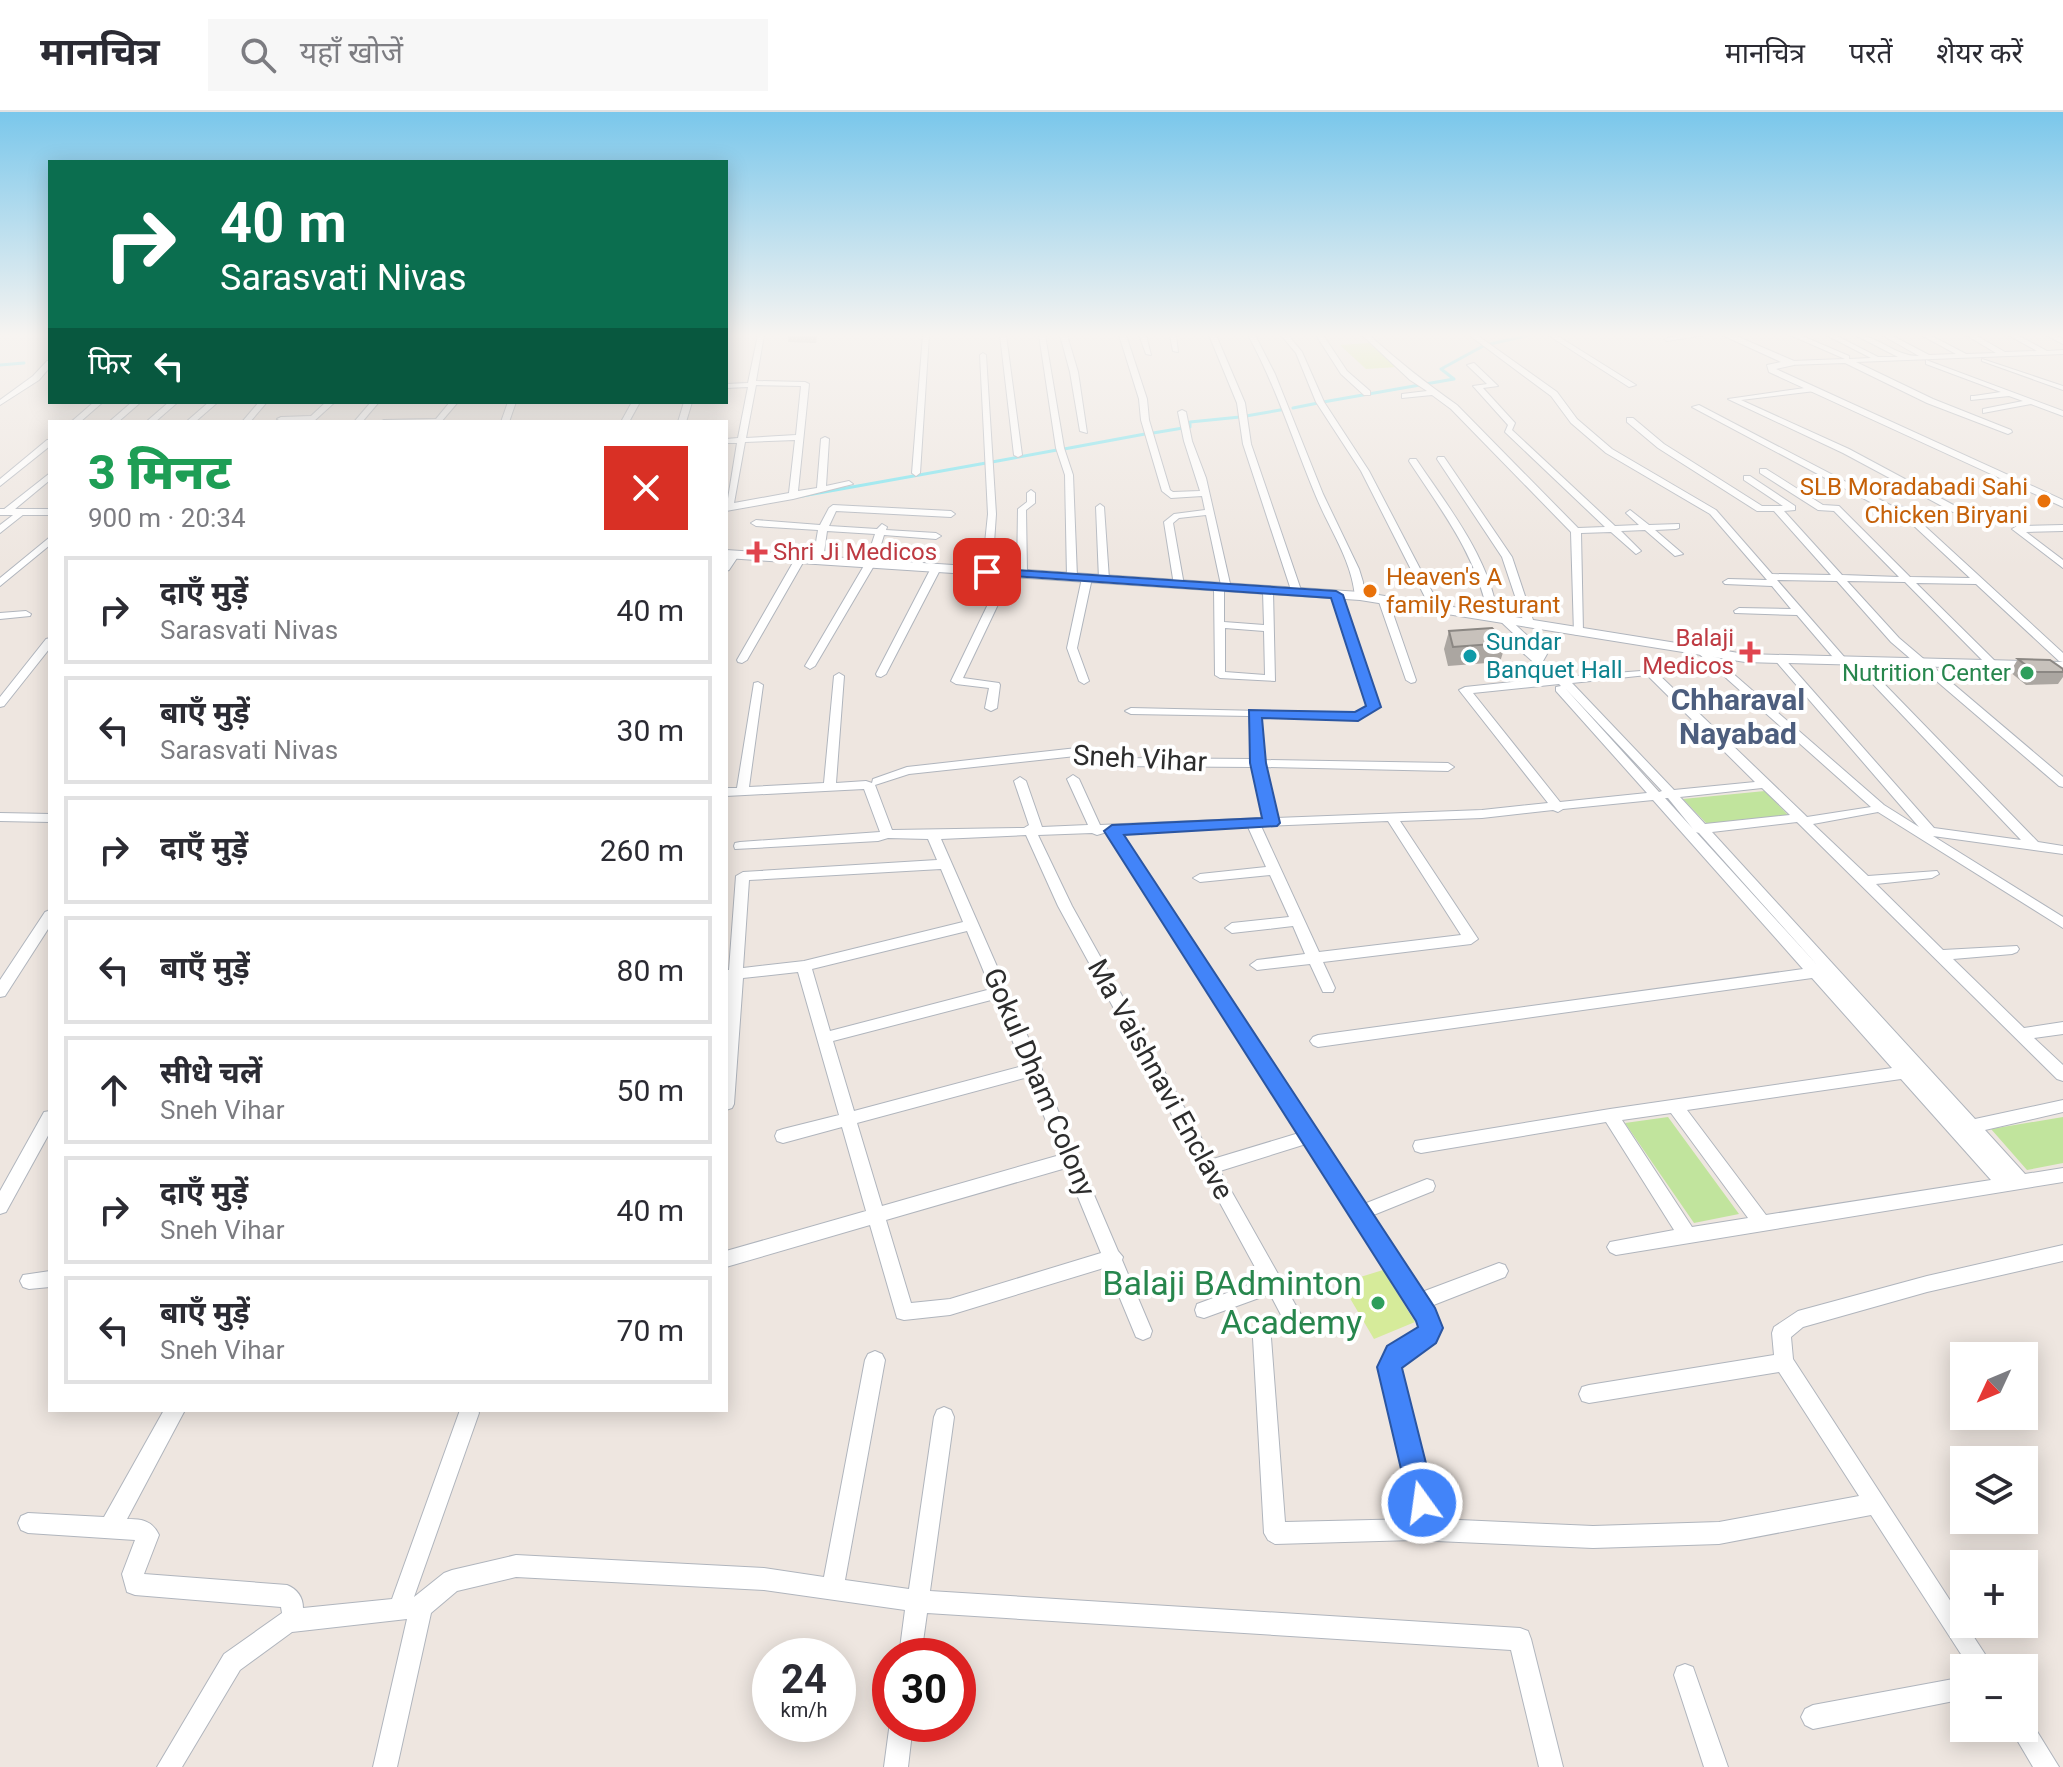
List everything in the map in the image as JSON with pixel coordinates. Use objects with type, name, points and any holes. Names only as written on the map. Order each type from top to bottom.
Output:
[{"type":"street","points":[[748,412],[728,508],[849,484]]},
{"type":"street","points":[[793,496],[802,412]]},
{"type":"street","points":[[916,473],[920,412]]},
{"type":"street","points":[[986,412],[992,514],[987,572]]},
{"type":"street","points":[[1013,412],[1018,455]]},
{"type":"street","points":[[1054,412],[1060,448],[1069,475],[1079,577],[1072,648],[1084,681]]},
{"type":"street","points":[[1081,412],[1084,431]]},
{"type":"street","points":[[1144,412],[1166,491],[1171,495],[1205,493]]},
{"type":"street","points":[[1182,412],[1205,493],[1223,588],[1220,675],[1271,679],[1268,591]]},
{"type":"street","points":[[1242,412],[1247,444],[1297,593]]},
{"type":"street","points":[[1290,412],[1320,498],[1356,566],[1360,596]]},
{"type":"street","points":[[1327,412],[1365,471],[1434,605]]},
{"type":"street","points":[[1456,412],[1576,531],[1578,632]]},
{"type":"street","points":[[1501,412],[1512,425],[1508,430],[1636,551]]},
{"type":"street","points":[[1568,412],[1609,451],[1713,512],[1800,612],[2033,845]]},
{"type":"street","points":[[1706,412],[1890,509],[1901,509],[2063,659]]},
{"type":"street","points":[[1761,412],[1846,451],[1956,510]]},
{"type":"street","points":[[1863,412],[2063,504]]},
{"type":"street","points":[[1958,412],[2008,432]]},
{"type":"street","points":[[281,419],[310,420]]},
{"type":"street","points":[[1630,420],[1661,446],[1760,509],[1792,508],[1747,478]]},
{"type":"street","points":[[728,441],[800,437]]},
{"type":"street","points":[[821,490],[825,439]]},
{"type":"street","points":[[0,483],[48,444]]},
{"type":"street","points":[[1441,459],[1507,557],[1529,623]]},
{"type":"street","points":[[1413,461],[1468,544],[1497,616],[1525,643],[1529,655],[1539,659],[1559,681],[1559,688],[1696,830],[1824,972],[1937,1107],[2014,1184]]},
{"type":"street","points":[[1763,471],[1821,508],[1836,508],[1992,664]]},
{"type":"street","points":[[3,512],[48,478]]},
{"type":"street","points":[[991,708],[995,685],[956,681],[1015,574],[1022,509],[1031,503],[1031,493]]},
{"type":"street","points":[[1100,507],[1104,579]]},
{"type":"street","points":[[818,560],[823,528],[833,508],[951,514]]},
{"type":"street","points":[[1777,509],[1919,662],[2063,783]]},
{"type":"street","points":[[3,512],[48,511]]},
{"type":"street","points":[[0,530],[21,512]]},
{"type":"street","points":[[810,666],[870,564],[879,532],[889,512]]},
{"type":"street","points":[[1179,585],[1168,522],[1177,516],[1208,512]]},
{"type":"street","points":[[1630,513],[1678,554]]},
{"type":"street","points":[[756,523],[936,536]]},
{"type":"street","points":[[1576,531],[1676,526]]},
{"type":"street","points":[[2063,528],[2017,529],[2063,565]]},
{"type":"street","points":[[0,583],[48,542]]},
{"type":"street","points":[[730,554],[1360,596],[1434,605],[1703,653],[1779,659],[2063,666]]},
{"type":"street","points":[[742,660],[800,559]]},
{"type":"street","points":[[881,674],[936,568]]},
{"type":"street","points":[[1728,582],[1841,579],[1978,581]]},
{"type":"street","points":[[1131,711],[1358,716],[1374,707],[1336,595]]},
{"type":"street","points":[[1383,599],[1411,680]]},
{"type":"street","points":[[1739,611],[1800,612]]},
{"type":"street","points":[[0,616],[26,614]]},
{"type":"street","points":[[1220,625],[1269,628]]},
{"type":"street","points":[[0,704],[48,644]]},
{"type":"street","points":[[1703,653],[1880,808],[1922,830],[2063,923]]},
{"type":"street","points":[[1779,659],[1922,830],[2063,850]]},
{"type":"street","points":[[2044,666],[2063,681]]},
{"type":"street","points":[[1558,808],[1465,690],[1650,672],[2063,1075]]},
{"type":"street","points":[[830,786],[839,676]]},
{"type":"street","points":[[743,790],[758,685]]},
{"type":"street","points":[[1254,713],[1258,763],[1271,823]]},
{"type":"street","name":"Sneh Vihar","points":[[877,782],[907,771],[1086,751],[1111,762],[1448,767]]},
{"type":"street","points":[[1073,779],[1419,1302],[1431,1328],[1427,1335],[1396,1354],[1389,1367],[1429,1531]]},
{"type":"street","name":"Ma Vaishnavi Enclave","points":[[1020,781],[1033,830],[1065,906],[1297,1326]]},
{"type":"street","points":[[728,792],[855,784],[871,788],[887,834]]},
{"type":"street","points":[[740,846],[887,834],[1105,831],[1558,808],[1767,784]]},
{"type":"street","points":[[1696,830],[1873,810]]},
{"type":"street","points":[[0,817],[48,818]]},
{"type":"street","points":[[1257,965],[1471,939],[1392,818]]},
{"type":"street","points":[[1253,823],[1328,988]]},
{"type":"street","name":"Gokul Dham Colony","points":[[933,835],[1143,1331]]},
{"type":"street","points":[[728,1039],[730,974],[743,876],[946,864]]},
{"type":"street","points":[[1200,878],[1274,870]]},
{"type":"street","points":[[1866,881],[1932,874]]},
{"type":"street","points":[[0,992],[48,918]]},
{"type":"street","points":[[1232,928],[1297,921]]},
{"type":"street","points":[[730,974],[804,966],[972,925]]},
{"type":"street","points":[[1941,955],[2012,949]]},
{"type":"street","points":[[804,966],[904,1312],[950,1307],[1114,1257]]},
{"type":"street","points":[[1318,1041],[1824,972]]},
{"type":"street","points":[[1824,972],[1975,1126],[2014,1184]]},
{"type":"street","points":[[825,1038],[1001,992]]},
{"type":"street","points":[[2021,1034],[2063,1028]]},
{"type":"street","points":[[783,1136],[1034,1069]]},
{"type":"street","points":[[1421,1146],[1907,1072]]},
{"type":"street","points":[[1937,1107],[1955,1105]]},
{"type":"street","points":[[1675,1106],[1762,1224]]},
{"type":"street","points":[[1975,1126],[2063,1106]]},
{"type":"street","points":[[1610,1115],[1688,1236]]},
{"type":"street","points":[[0,1207],[48,1121]]},
{"type":"street","points":[[1209,1167],[1310,1136]]},
{"type":"street","points":[[728,1258],[1072,1159]]},
{"type":"street","points":[[1616,1247],[2063,1175]]},
{"type":"street","points":[[1359,1213],[1427,1186]]},
{"type":"street","points":[[1974,1654],[1873,1504],[1784,1362],[1781,1333],[1798,1320],[1927,1284],[2063,1253]]},
{"type":"street","points":[[1419,1302],[1499,1271]]},
{"type":"street","points":[[29,1281],[48,1279]]},
{"type":"street","points":[[1204,1310],[1274,1284]]},
{"type":"street","points":[[1262,1338],[1275,1533],[1429,1531],[1593,1537],[1719,1533],[1873,1504]]},
{"type":"street","points":[[833,1587],[875,1360]]},
{"type":"street","points":[[1589,1394],[1784,1362]]},
{"type":"street","points":[[111,1526],[174,1412]]},
{"type":"street","points":[[385,1767],[410,1608],[469,1413]]},
{"type":"street","points":[[912,1638],[944,1417]]},
{"type":"street","points":[[28,1523],[111,1526],[147,1532],[133,1574],[135,1584],[287,1596],[292,1603],[293,1618]]},
{"type":"street","points":[[169,1767],[232,1662],[293,1618],[410,1608],[452,1581],[516,1566],[764,1579],[916,1601],[1520,1639],[1551,1767]]},
{"type":"street","points":[[1685,1675],[1716,1767]]},
{"type":"street","points":[[1813,1717],[1950,1691]]},
{"type":"street","points":[[896,1767],[899,1742]]},
{"type":"street","points":[[2031,1742],[2047,1767]]},
{"type":"green space","points":[[1765,791],[1788,815],[1707,824],[1683,799]]},
{"type":"green space","points":[[1668,1117],[1739,1214],[1694,1223],[1625,1123]]},
{"type":"green space","points":[[2063,1117],[2063,1163],[2027,1170],[1991,1129]]},
{"type":"green space","name":"Balaji BAdminton Academy","points":[[1383,1270],[1415,1322],[1374,1339],[1341,1283]]},
{"type":"building","points":[[1492,628],[1506,643],[1453,647],[1449,631]]},
{"type":"building","points":[[2018,659],[2050,660],[2063,672],[2035,672]]},
{"type":"waterway","points":[[1246,416],[1268,412]]},
{"type":"waterway","points":[[1190,427],[1190,422],[1240,417]]},
{"type":"waterway","points":[[1153,433],[1183,428]]},
{"type":"waterway","points":[[1064,449],[1145,434]]},
{"type":"waterway","points":[[992,462],[1057,450]]},
{"type":"waterway","points":[[802,496],[986,463]]},
{"type":"place","name":"SLB Moradabadi Sahi Chicken Biryani","points":[[2044,501]]},
{"type":"place","name":"Shri Ji Medicos","points":[[757,552]]},
{"type":"place","name":"Heaven's A family Resturant","points":[[1370,591]]},
{"type":"place","name":"Balaji Medicos","points":[[1750,652]]},
{"type":"place","name":"Sundar Banquet Hall","points":[[1470,656]]},
{"type":"place","name":"Nutrition Center","points":[[2027,673]]},
{"type":"place","name":"Balaji BAdminton Academy","points":[[1378,1303]]},
{"type":"district","name":"Chharaval Nayabad","points":[[1738,717]]},
{"type":"route","points":[[987,572],[1336,595],[1374,707],[1368,714],[1358,716],[1254,713],[1258,763],[1271,823],[1112,831],[1427,1316],[1431,1328],[1427,1335],[1396,1354],[1389,1367],[1422,1503]]}]
